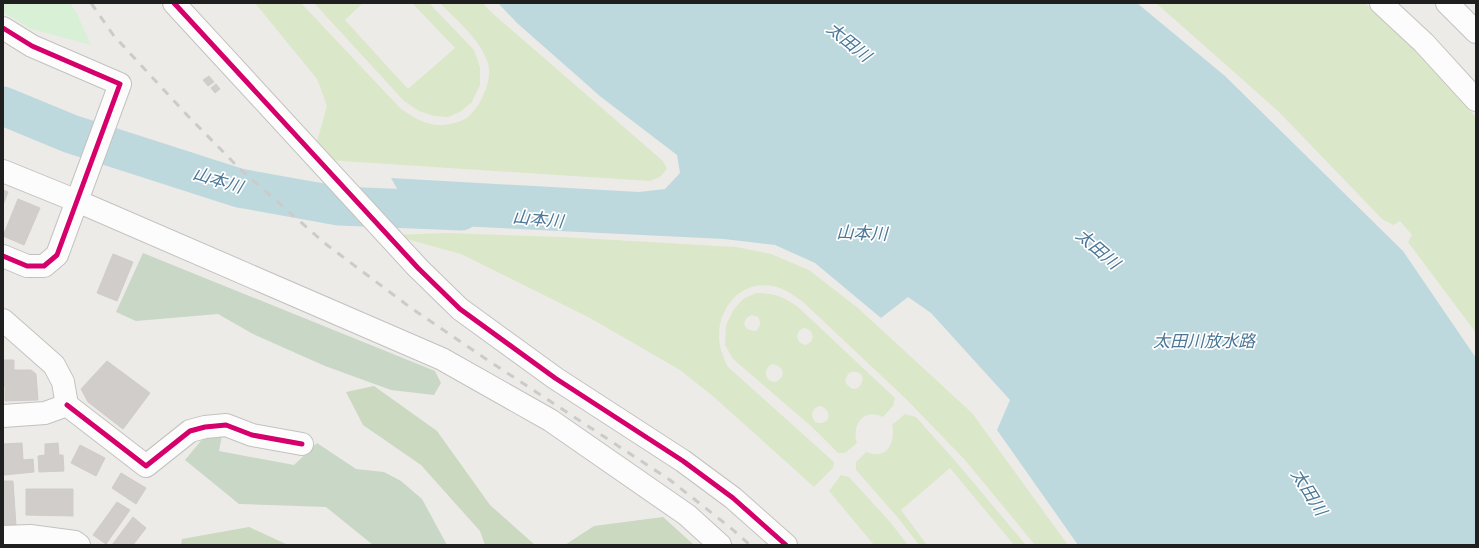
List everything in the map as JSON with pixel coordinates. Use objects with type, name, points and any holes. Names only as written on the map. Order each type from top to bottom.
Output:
[{"type":"street","points":[[174,3],[418,268],[460,309],[555,378],[683,461],[733,498],[786,545]]},
{"type":"street","points":[[1381,3],[1424,43],[1476,100]]},
{"type":"street","points":[[1447,3],[1476,32]]},
{"type":"street","points":[[3,28],[32,46],[120,84],[57,255],[44,266],[27,266],[3,256]]},
{"type":"street","points":[[3,171],[80,194],[442,359],[550,420],[687,515],[720,545]]},
{"type":"street","points":[[3,320],[54,365],[63,382],[67,405],[146,466],[190,431],[205,427],[226,425],[252,435],[302,444]]},
{"type":"street","points":[[3,416],[45,413],[67,405]]},
{"type":"street","points":[[3,537],[30,536],[75,542],[79,545]]},
{"type":"green space","points":[[3,3],[70,3],[76,12],[91,45],[31,29],[3,12]]},
{"type":"green space","points":[[255,3],[301,3],[401,109],[424,122],[434,125],[441,125],[461,121],[474,111],[486,90],[489,68],[482,50],[476,41],[440,3],[483,3],[491,12],[663,161],[667,169],[660,177],[650,181],[312,159],[327,106],[317,79]]},
{"type":"green space","points":[[314,3],[363,3],[345,20],[408,89],[455,48],[412,3],[429,3],[474,50],[480,67],[480,85],[472,102],[460,112],[448,117],[434,116],[419,111],[404,101]]},
{"type":"green space","points":[[1156,3],[1365,3],[1432,67],[1476,117],[1476,333],[1408,242],[1412,235],[1400,221],[1393,225],[1382,219],[1279,112]]},
{"type":"green space","points":[[447,233],[561,237],[736,247],[771,254],[809,270],[858,308],[972,413],[1068,545],[1035,545],[965,460],[906,399],[802,301],[784,290],[772,286],[759,286],[748,288],[739,294],[725,311],[719,334],[720,346],[727,366],[834,462],[833,468],[814,487],[715,398],[680,370],[590,318],[461,254],[392,235]]},
{"type":"green space","points":[[143,253],[435,371],[441,383],[434,395],[391,390],[325,366],[253,334],[218,314],[136,321],[116,312]]},
{"type":"green space","points":[[756,293],[762,293],[778,296],[793,303],[895,398],[893,406],[883,417],[870,414],[861,420],[856,430],[857,443],[845,453],[838,453],[811,426],[733,359],[725,345],[726,325],[734,309],[743,299]],"holes":[[[751,315],[758,317],[760,324],[756,331],[752,331],[744,325],[745,320]],[[803,328],[812,333],[813,336],[809,343],[805,345],[798,340],[797,335]],[[772,364],[776,365],[783,372],[782,377],[776,382],[767,378],[766,372]],[[851,372],[858,372],[861,375],[861,384],[854,389],[845,381],[848,374]],[[821,406],[828,412],[829,415],[826,421],[820,423],[815,422],[812,416],[817,407]]]},
{"type":"green space","points":[[374,386],[437,431],[490,505],[535,545],[485,545],[480,531],[421,465],[363,425],[346,392]]},
{"type":"green space","points":[[905,414],[916,417],[1026,545],[1014,545],[950,468],[901,510],[927,545],[919,545],[899,519],[856,470],[856,462],[866,452],[875,454],[881,453],[888,448],[891,444],[893,434],[892,425]]},
{"type":"green space","points":[[222,435],[219,451],[294,465],[317,443],[356,469],[384,472],[401,481],[422,499],[447,545],[373,545],[326,507],[239,504],[185,460],[205,436]]},
{"type":"green space","points":[[841,475],[849,477],[891,523],[908,545],[874,545],[829,491]]},
{"type":"green space","points":[[663,517],[694,545],[565,545],[594,526]]},
{"type":"green space","points":[[249,527],[288,545],[181,545],[182,539]]},
{"type":"water","name":"太田川放水路","points":[[498,3],[1137,3],[1225,76],[1403,251],[1476,358],[1476,545],[1078,545],[997,430],[1010,400],[931,313],[908,297],[881,318],[815,263],[775,245],[724,239],[417,224],[391,178],[639,192],[665,189],[680,173],[677,155],[601,97],[517,23]]},
{"type":"building","points":[[209,76],[214,82],[208,86],[203,80]]},
{"type":"building","points":[[216,84],[220,89],[215,93],[211,88]]},
{"type":"building","points":[[3,190],[8,192],[3,205]]},
{"type":"building","points":[[18,199],[40,208],[24,245],[3,236]]},
{"type":"building","points":[[113,254],[133,262],[117,301],[97,293]]},
{"type":"building","points":[[3,360],[14,360],[14,370],[31,370],[36,374],[38,400],[5,401],[5,386],[3,386]]},
{"type":"building","points":[[107,361],[150,393],[123,429],[88,402],[81,389]]},
{"type":"building","points":[[22,443],[23,460],[33,459],[34,472],[4,475],[3,444]]},
{"type":"building","points":[[58,443],[59,455],[63,455],[64,471],[39,472],[38,456],[45,455],[45,444]]},
{"type":"building","points":[[80,445],[105,458],[96,476],[71,463]]},
{"type":"building","points":[[121,473],[146,488],[136,504],[112,488]]},
{"type":"building","points":[[3,481],[13,481],[16,525],[3,526]]},
{"type":"building","points":[[26,489],[73,489],[73,516],[26,515]]},
{"type":"building","points":[[117,502],[130,510],[106,544],[93,535]]},
{"type":"building","points":[[133,517],[146,528],[133,545],[112,545]]},
{"type":"waterway","name":"山本川","points":[[3,106],[71,134],[239,188],[339,206],[461,211]]},
{"type":"railway","points":[[91,3],[114,36],[187,115],[240,169],[327,245],[411,308],[670,480],[750,545]]},
{"type":"cycle path","points":[[174,3],[418,268],[460,309],[555,378],[683,461],[733,498],[786,545]]},
{"type":"cycle path","points":[[3,28],[32,46],[120,84],[57,255],[44,266],[27,266],[3,256]]},
{"type":"cycle path","points":[[67,405],[146,466],[190,431],[205,427],[226,425],[252,435],[302,444]]},
{"type":"water label","name":"太田川","points":[[849,42]]},
{"type":"water label","name":"太田川","points":[[1098,249]]},
{"type":"water label","name":"太田川","points":[[1309,492]]}]
